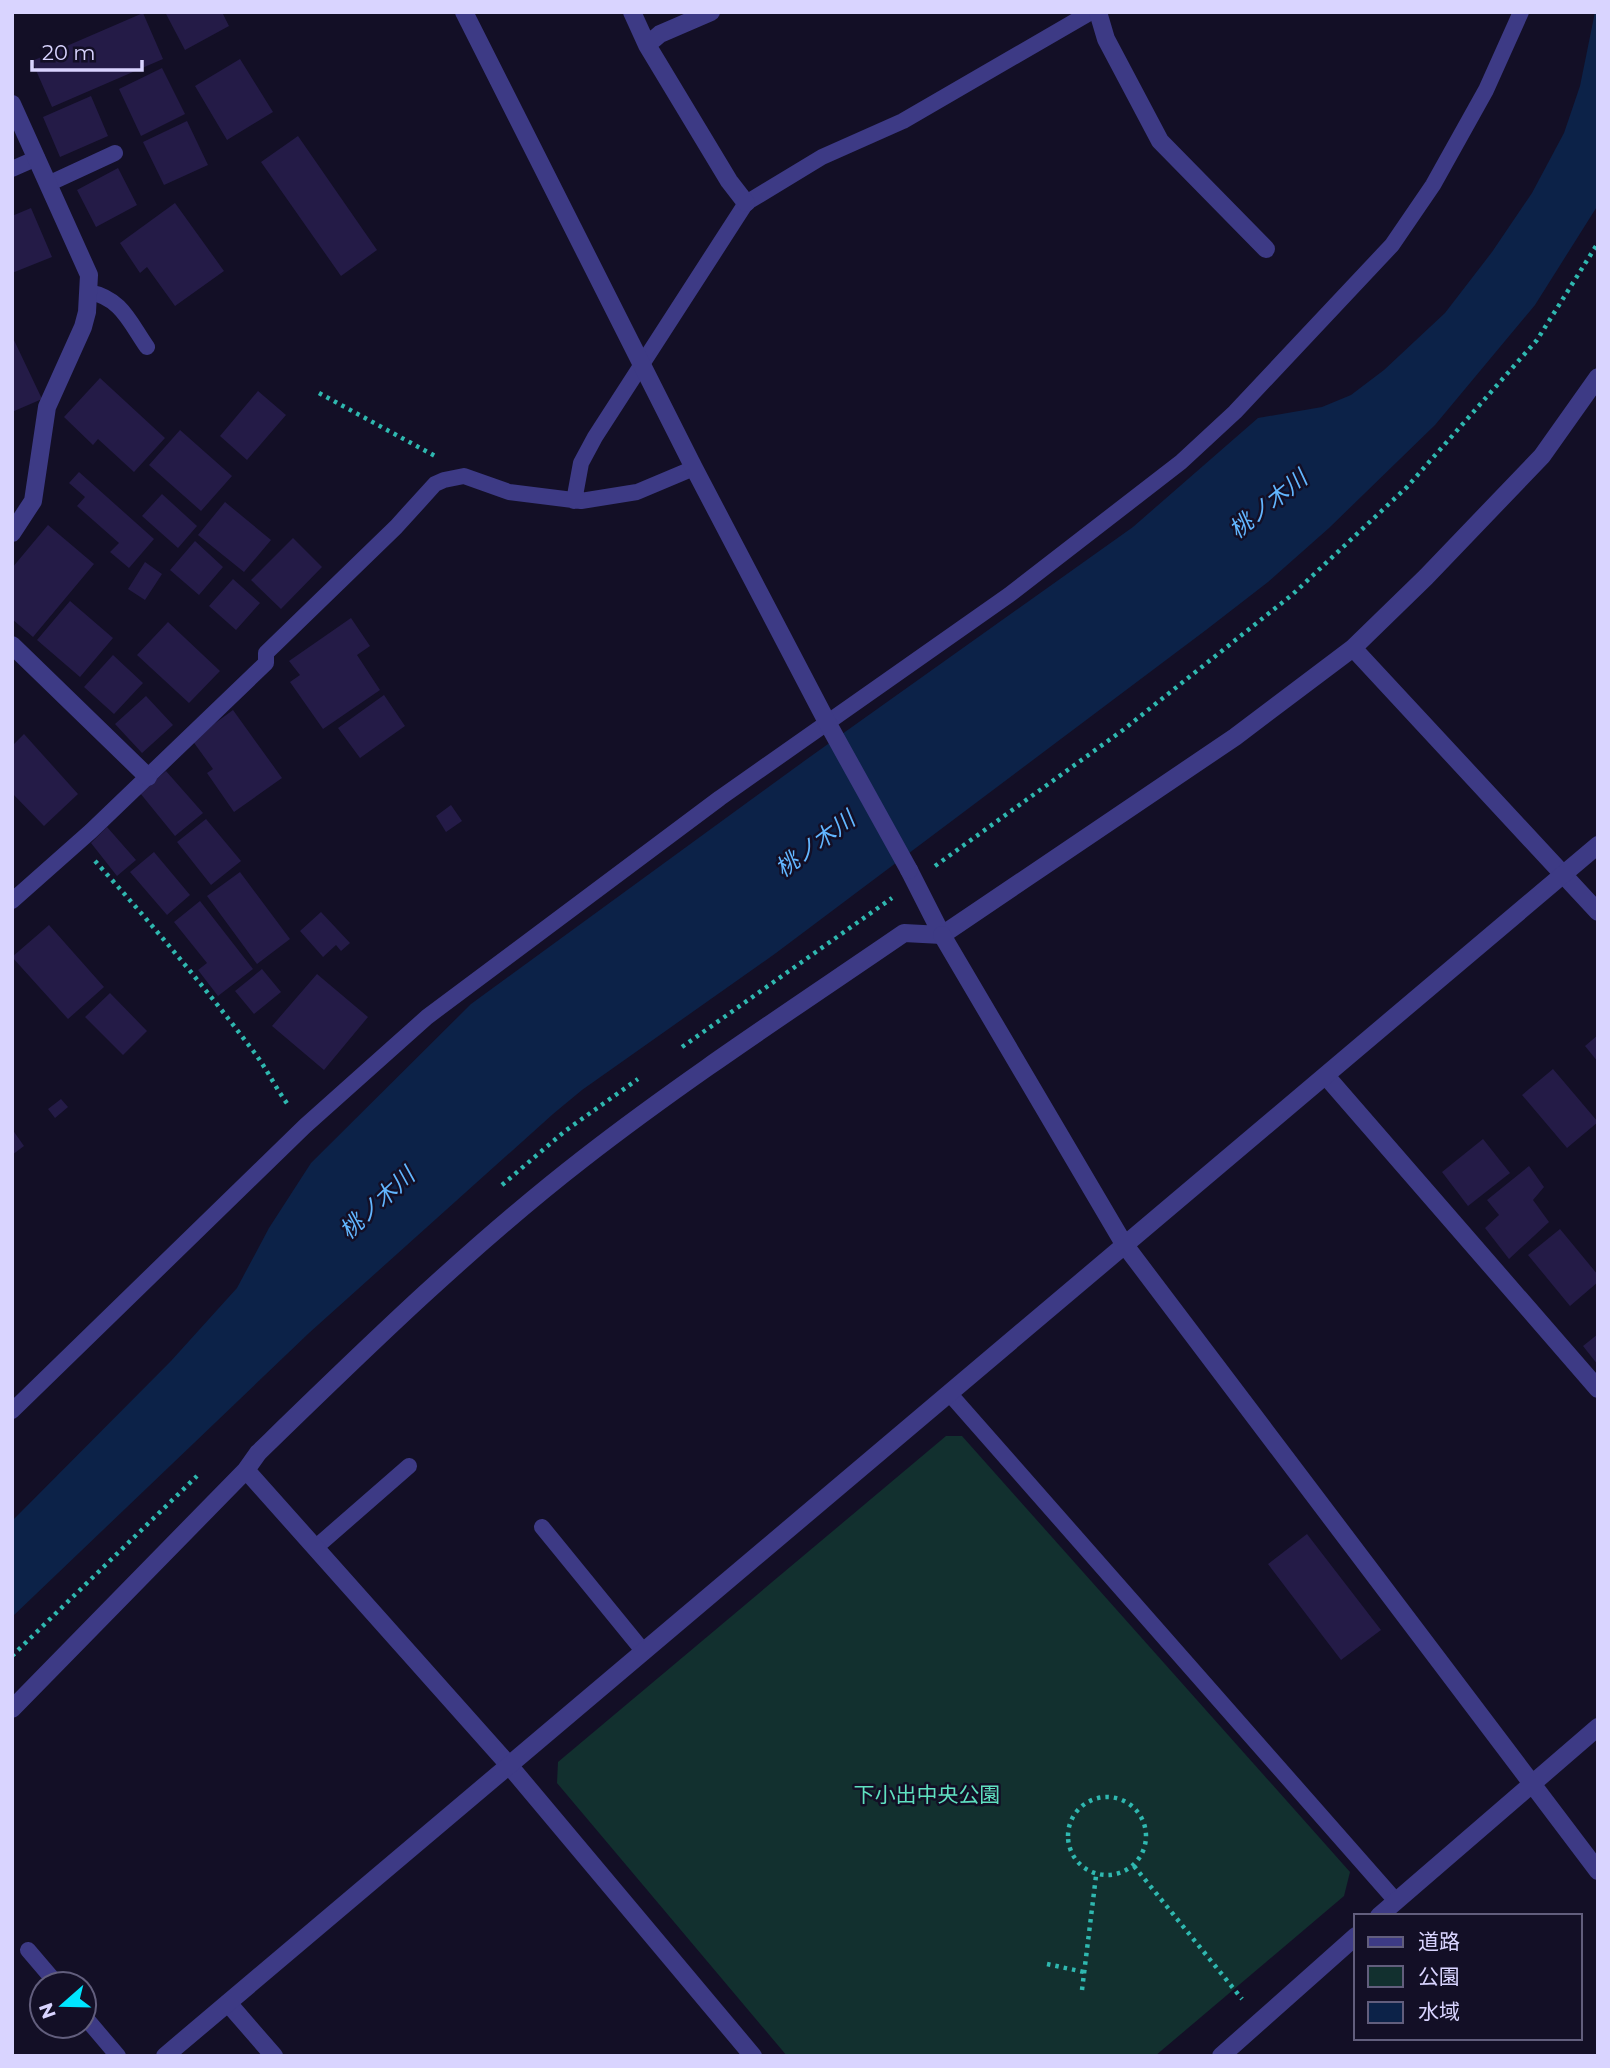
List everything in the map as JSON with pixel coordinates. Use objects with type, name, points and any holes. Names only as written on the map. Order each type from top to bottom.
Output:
[{"type":"street","points":[[464,12],[694,468],[828,724],[942,935],[1124,1244],[1598,1871]]},
{"type":"street","points":[[632,12],[647,45],[729,181],[746,203]]},
{"type":"street","points":[[647,45],[660,34],[711,12]]},
{"type":"street","points":[[1098,12],[1105,39],[1160,141],[1266,249]]},
{"type":"street","points":[[12,104],[86,264],[89,292],[83,327],[47,407],[33,501],[12,533]]},
{"type":"street","points":[[12,1709],[246,1470],[258,1453],[374,1340],[495,1231],[583,1159],[698,1074],[904,933],[942,935],[1235,737],[1353,648],[1426,577],[1542,456],[1598,377]]},
{"type":"street","points":[[12,645],[148,777]]},
{"type":"street","points":[[1353,648],[1598,912]]},
{"type":"street","points":[[165,2056],[1598,845]]},
{"type":"street","points":[[1326,1076],[1598,1389]]},
{"type":"street","points":[[246,1470],[508,1764],[753,2056]]},
{"type":"street","points":[[1381,1914],[1598,1727]]},
{"type":"street","points":[[1226,2054],[1354,1938]]},
{"type":"street","points":[[228,2003],[274,2056]]},
{"type":"lane","points":[[573,501],[581,463],[746,203],[822,157],[903,121],[1091,12]]},
{"type":"lane","points":[[12,1411],[305,1125],[427,1017],[482,973],[1010,595],[1181,462],[1235,412],[1392,244],[1433,185],[1473,114],[1521,12]]},
{"type":"lane","points":[[48,184],[115,153]]},
{"type":"lane","points":[[12,169],[37,158]]},
{"type":"lane","points":[[89,292],[107,295],[118,304],[147,347]]},
{"type":"lane","points":[[12,901],[79,842],[266,663],[266,653],[396,527],[435,484],[454,477],[473,478],[509,492],[573,501],[608,499],[637,492],[694,468]]},
{"type":"lane","points":[[948,1393],[1396,1900]]},
{"type":"lane","points":[[315,1548],[409,1466]]},
{"type":"lane","points":[[542,1527],[644,1652]]},
{"type":"lane","points":[[28,1950],[45,1970]]},
{"type":"lane","points":[[98,2032],[118,2056]]},
{"type":"path","points":[[319,394],[443,460],[449,464],[454,477]]},
{"type":"path","points":[[79,842],[179,954],[257,1056],[270,1080],[305,1125]]},
{"type":"path","points":[[1105,1795],[1124,1800],[1139,1812],[1146,1830],[1144,1849],[1134,1866],[1114,1876],[1096,1876],[1074,1859],[1066,1837],[1072,1815],[1086,1801],[1105,1795]]},
{"type":"path","points":[[1134,1866],[1261,2022]]},
{"type":"path","points":[[1082,1990],[1096,1876]]},
{"type":"path","points":[[1047,1964],[1084,1972]]},
{"type":"green space","name":"下小出中央公園","points":[[946,1436],[962,1436],[1350,1872],[1344,1896],[1155,2056],[787,2056],[557,1783],[558,1762]]},
{"type":"water","name":"桃ノ木川","points":[[1595,12],[1598,12],[1598,205],[1535,305],[1435,425],[1329,528],[1268,582],[776,953],[582,1090],[553,1114],[309,1333],[12,1617],[12,1521],[171,1361],[237,1288],[269,1228],[311,1163],[471,1004],[807,759],[1133,527],[1258,418],[1322,407],[1351,395],[1384,370],[1445,313],[1492,252],[1532,193],[1564,133],[1580,86]]},
{"type":"building","points":[[165,12],[222,12],[229,26],[185,50]]},
{"type":"building","points":[[143,13],[163,59],[52,107],[32,61]]},
{"type":"building","points":[[240,59],[273,112],[227,140],[195,86]]},
{"type":"building","points":[[162,68],[185,114],[141,136],[119,89]]},
{"type":"building","points":[[91,96],[108,136],[60,157],[43,117]]},
{"type":"building","points":[[187,121],[208,165],[164,185],[143,142]]},
{"type":"building","points":[[298,136],[377,250],[341,276],[261,162]]},
{"type":"building","points":[[118,168],[137,205],[96,227],[77,190]]},
{"type":"building","points":[[175,203],[224,271],[175,306],[147,267],[140,273],[120,243]]},
{"type":"building","points":[[31,208],[52,257],[12,273],[12,216]]},
{"type":"building","points":[[12,336],[42,399],[12,412]]},
{"type":"building","points":[[100,378],[165,438],[134,472],[98,439],[93,445],[64,417]]},
{"type":"building","points":[[258,391],[286,415],[247,460],[220,436]]},
{"type":"building","points":[[180,430],[232,476],[201,511],[149,465]]},
{"type":"building","points":[[79,472],[154,539],[129,568],[110,552],[119,543],[77,506],[85,497],[69,483]]},
{"type":"building","points":[[162,494],[197,526],[178,548],[142,516]]},
{"type":"building","points":[[225,502],[271,540],[244,572],[198,535]]},
{"type":"building","points":[[48,525],[94,564],[33,637],[12,619],[12,568]]},
{"type":"building","points":[[293,538],[322,567],[281,609],[251,580]]},
{"type":"building","points":[[195,541],[223,567],[199,595],[170,570]]},
{"type":"building","points":[[145,562],[162,574],[145,600],[128,589]]},
{"type":"building","points":[[233,579],[260,603],[236,630],[209,606]]},
{"type":"building","points":[[70,601],[113,638],[80,677],[37,640]]},
{"type":"building","points":[[351,618],[370,646],[357,655],[380,690],[323,729],[290,682],[300,675],[289,661]]},
{"type":"building","points":[[168,622],[220,671],[189,703],[137,655]]},
{"type":"building","points":[[113,655],[143,683],[114,714],[84,687]]},
{"type":"building","points":[[384,695],[405,726],[360,758],[338,728]]},
{"type":"building","points":[[146,696],[173,725],[142,753],[115,724]]},
{"type":"building","points":[[233,710],[282,778],[234,812],[207,773],[213,769],[192,740]]},
{"type":"building","points":[[24,734],[78,794],[44,826],[12,793],[12,746]]},
{"type":"building","points":[[166,771],[203,813],[175,836],[140,793]]},
{"type":"building","points":[[451,805],[462,821],[446,832],[436,816]]},
{"type":"building","points":[[206,819],[241,861],[211,885],[177,842]]},
{"type":"building","points":[[107,827],[136,860],[117,876],[91,843]]},
{"type":"building","points":[[154,852],[190,895],[167,915],[130,872]]},
{"type":"building","points":[[240,872],[290,939],[257,964],[207,896]]},
{"type":"building","points":[[200,901],[253,969],[218,996],[198,970],[207,963],[174,922]]},
{"type":"building","points":[[321,912],[350,943],[341,951],[336,945],[323,957],[300,931]]},
{"type":"building","points":[[49,925],[104,987],[68,1019],[12,957]]},
{"type":"building","points":[[262,969],[281,992],[254,1014],[235,991]]},
{"type":"building","points":[[317,974],[368,1017],[324,1070],[272,1026]]},
{"type":"building","points":[[110,993],[147,1031],[123,1055],[85,1017]]},
{"type":"building","points":[[1598,1035],[1598,1062],[1585,1046]]},
{"type":"building","points":[[1553,1069],[1598,1122],[1567,1148],[1522,1095]]},
{"type":"building","points":[[61,1099],[68,1107],[55,1118],[48,1109]]},
{"type":"building","points":[[12,1129],[24,1146],[12,1155]]},
{"type":"building","points":[[1483,1139],[1510,1173],[1468,1206],[1442,1172]]},
{"type":"building","points":[[1529,1166],[1544,1187],[1533,1200],[1549,1222],[1509,1259],[1485,1228],[1499,1215],[1487,1200]]},
{"type":"building","points":[[1560,1229],[1598,1275],[1598,1282],[1570,1306],[1528,1255]]},
{"type":"building","points":[[1598,1334],[1598,1365],[1583,1346]]},
{"type":"building","points":[[1307,1534],[1381,1630],[1341,1660],[1268,1564]]}]
